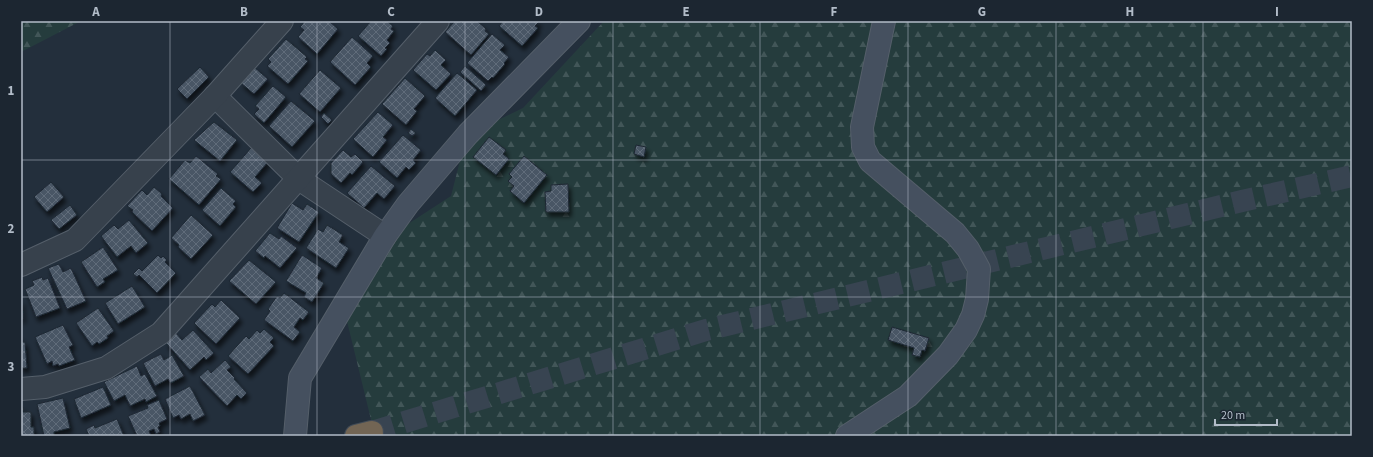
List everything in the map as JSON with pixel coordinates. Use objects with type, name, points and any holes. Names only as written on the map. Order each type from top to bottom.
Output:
[{"type":"street","points":[[21,265],[75,240],[215,96],[282,21]]},
{"type":"street","points":[[21,389],[45,387],[106,368],[161,333],[438,21]]},
{"type":"street","points":[[295,436],[300,378],[385,236],[408,204],[468,134],[579,21]]},
{"type":"street","points":[[847,436],[908,396],[948,354],[966,330],[973,315],[977,299],[978,269],[968,249],[955,233],[870,161],[863,147],[862,127],[884,21]]},
{"type":"street","points":[[215,96],[299,179],[385,236]]},
{"type":"green space","points":[[21,21],[81,21],[21,52]]},
{"type":"green space","points":[[604,21],[1352,21],[1352,436],[375,436],[345,313],[388,237],[451,196],[464,145],[494,122],[523,108]]},
{"type":"building","points":[[305,21],[329,21],[338,29],[317,54],[298,37],[304,30],[300,27]]},
{"type":"building","points":[[371,21],[387,21],[393,26],[391,29],[394,31],[387,40],[390,43],[385,48],[387,49],[381,56],[358,36]]},
{"type":"building","points":[[455,21],[460,21],[461,23],[463,21],[477,21],[489,34],[471,55],[445,32]]},
{"type":"building","points":[[503,21],[539,22],[535,26],[538,28],[522,46],[499,26]]},
{"type":"building","points":[[492,34],[505,45],[500,50],[509,57],[493,78],[492,77],[488,81],[467,63]]},
{"type":"building","points":[[352,37],[373,56],[367,63],[371,67],[355,85],[330,62]]},
{"type":"building","points":[[286,39],[307,57],[305,59],[308,61],[288,84],[267,66],[271,62],[268,59]]},
{"type":"building","points":[[435,50],[446,60],[441,65],[451,74],[436,90],[413,70],[427,54],[430,56]]},
{"type":"building","points":[[465,66],[486,85],[481,91],[460,72]]},
{"type":"building","points":[[200,67],[209,77],[187,99],[177,89]]},
{"type":"building","points":[[254,67],[268,79],[254,94],[241,83]]},
{"type":"building","points":[[320,70],[341,88],[320,112],[299,94]]},
{"type":"building","points":[[457,73],[477,90],[455,116],[435,98]]},
{"type":"building","points":[[405,78],[425,96],[414,109],[417,111],[406,125],[382,104]]},
{"type":"building","points":[[273,86],[286,97],[264,123],[254,114],[259,109],[255,106]]},
{"type":"building","points":[[291,101],[315,121],[292,147],[269,126]]},
{"type":"building","points":[[378,112],[393,125],[383,137],[387,140],[373,157],[353,139]]},
{"type":"building","points":[[324,113],[332,120],[328,124],[321,117]]},
{"type":"building","points":[[214,122],[237,140],[220,161],[194,140]]},
{"type":"building","points":[[411,129],[416,133],[412,136],[408,133]]},
{"type":"building","points":[[403,135],[421,150],[413,160],[416,163],[409,170],[406,167],[397,178],[379,162]]},
{"type":"building","points":[[489,137],[506,150],[503,154],[509,159],[496,175],[473,157]]},
{"type":"building","points":[[636,145],[646,147],[644,157],[634,154]]},
{"type":"building","points":[[252,147],[268,162],[255,177],[262,183],[253,192],[230,172]]},
{"type":"building","points":[[343,150],[351,157],[355,154],[363,162],[352,175],[350,173],[341,183],[331,174],[331,163]]},
{"type":"building","points":[[196,156],[218,174],[216,176],[221,179],[199,205],[169,179],[185,160],[190,163]]},
{"type":"building","points":[[524,156],[547,175],[524,203],[510,191],[514,186],[508,181],[512,177],[509,174]]},
{"type":"building","points":[[371,166],[395,186],[384,199],[377,193],[364,208],[347,193]]},
{"type":"building","points":[[51,182],[64,197],[47,212],[34,197]]},
{"type":"building","points":[[568,184],[569,212],[546,212],[545,192],[551,191],[551,185]]},
{"type":"building","points":[[154,187],[162,194],[161,196],[173,208],[152,231],[132,212],[133,210],[127,206],[142,190],[147,195]]},
{"type":"building","points":[[221,188],[236,201],[233,204],[236,207],[220,226],[202,210]]},
{"type":"building","points":[[292,203],[303,210],[307,204],[319,212],[299,242],[277,228]]},
{"type":"building","points":[[70,205],[77,215],[59,229],[51,220]]},
{"type":"building","points":[[191,215],[213,235],[191,259],[171,238]]},
{"type":"building","points":[[129,220],[148,243],[136,253],[131,246],[117,257],[101,236],[114,225],[118,229]]},
{"type":"building","points":[[327,225],[343,235],[339,242],[349,248],[336,268],[306,248],[318,229],[323,232]]},
{"type":"building","points":[[270,233],[279,239],[281,236],[297,248],[280,268],[265,256],[264,258],[255,251]]},
{"type":"building","points":[[103,247],[118,270],[103,279],[105,282],[97,287],[81,262]]},
{"type":"building","points":[[158,255],[161,258],[163,256],[167,260],[165,262],[176,273],[157,293],[139,275],[137,277],[133,274],[139,268],[142,271]]},
{"type":"building","points":[[302,255],[322,268],[316,278],[324,283],[312,302],[304,297],[306,293],[286,281]]},
{"type":"building","points":[[249,260],[276,282],[256,304],[229,281]]},
{"type":"building","points":[[59,264],[63,272],[71,268],[86,301],[67,309],[48,268]]},
{"type":"building","points":[[42,277],[43,280],[48,278],[60,308],[36,317],[25,289],[34,285],[32,281]]},
{"type":"building","points":[[132,286],[145,307],[118,324],[105,303]]},
{"type":"building","points":[[284,293],[309,312],[303,320],[300,318],[294,327],[300,332],[293,341],[264,320],[270,311],[268,309],[277,296],[280,298]]},
{"type":"building","points":[[22,300],[23,319],[21,319]]},
{"type":"building","points":[[221,300],[240,318],[216,344],[194,323],[212,304],[215,307]]},
{"type":"building","points":[[98,308],[114,331],[107,336],[108,338],[99,344],[97,342],[92,346],[76,323]]},
{"type":"building","points":[[63,325],[73,345],[69,347],[75,360],[59,366],[58,364],[53,366],[52,361],[47,364],[35,337]]},
{"type":"building","points":[[892,327],[929,338],[925,351],[922,350],[920,357],[912,355],[914,348],[888,340]]},
{"type":"building","points":[[264,329],[274,338],[270,342],[274,346],[248,374],[228,356],[246,336],[249,339],[257,330],[260,333]]},
{"type":"building","points":[[193,330],[214,353],[206,360],[204,357],[190,370],[166,343],[176,333],[182,340]]},
{"type":"building","points":[[21,336],[22,342],[25,342],[27,368],[21,368]]},
{"type":"building","points":[[161,354],[164,360],[172,355],[184,376],[171,383],[168,379],[155,386],[143,363]]},
{"type":"building","points":[[225,360],[231,367],[227,370],[247,393],[241,399],[237,395],[227,406],[199,377],[208,369],[211,373]]},
{"type":"building","points":[[137,366],[141,376],[145,374],[157,396],[146,402],[145,399],[130,406],[125,395],[114,401],[104,382]]},
{"type":"building","points":[[190,386],[205,415],[193,421],[190,414],[181,419],[179,415],[173,418],[165,399]]},
{"type":"building","points":[[103,387],[111,405],[81,418],[74,399]]},
{"type":"building","points":[[63,398],[70,428],[54,432],[54,436],[44,436],[37,404]]},
{"type":"building","points":[[159,400],[167,419],[159,423],[160,426],[158,427],[160,432],[156,434],[154,429],[149,431],[151,436],[137,436],[128,416],[148,408],[147,405]]},
{"type":"building","points":[[21,407],[23,407],[23,412],[31,412],[31,427],[34,427],[34,436],[21,436]]},
{"type":"building","points":[[117,419],[124,436],[89,436],[86,429],[94,425],[95,428]]},
{"type":"tunnel","points":[[372,432],[706,330],[1352,176]]}]
